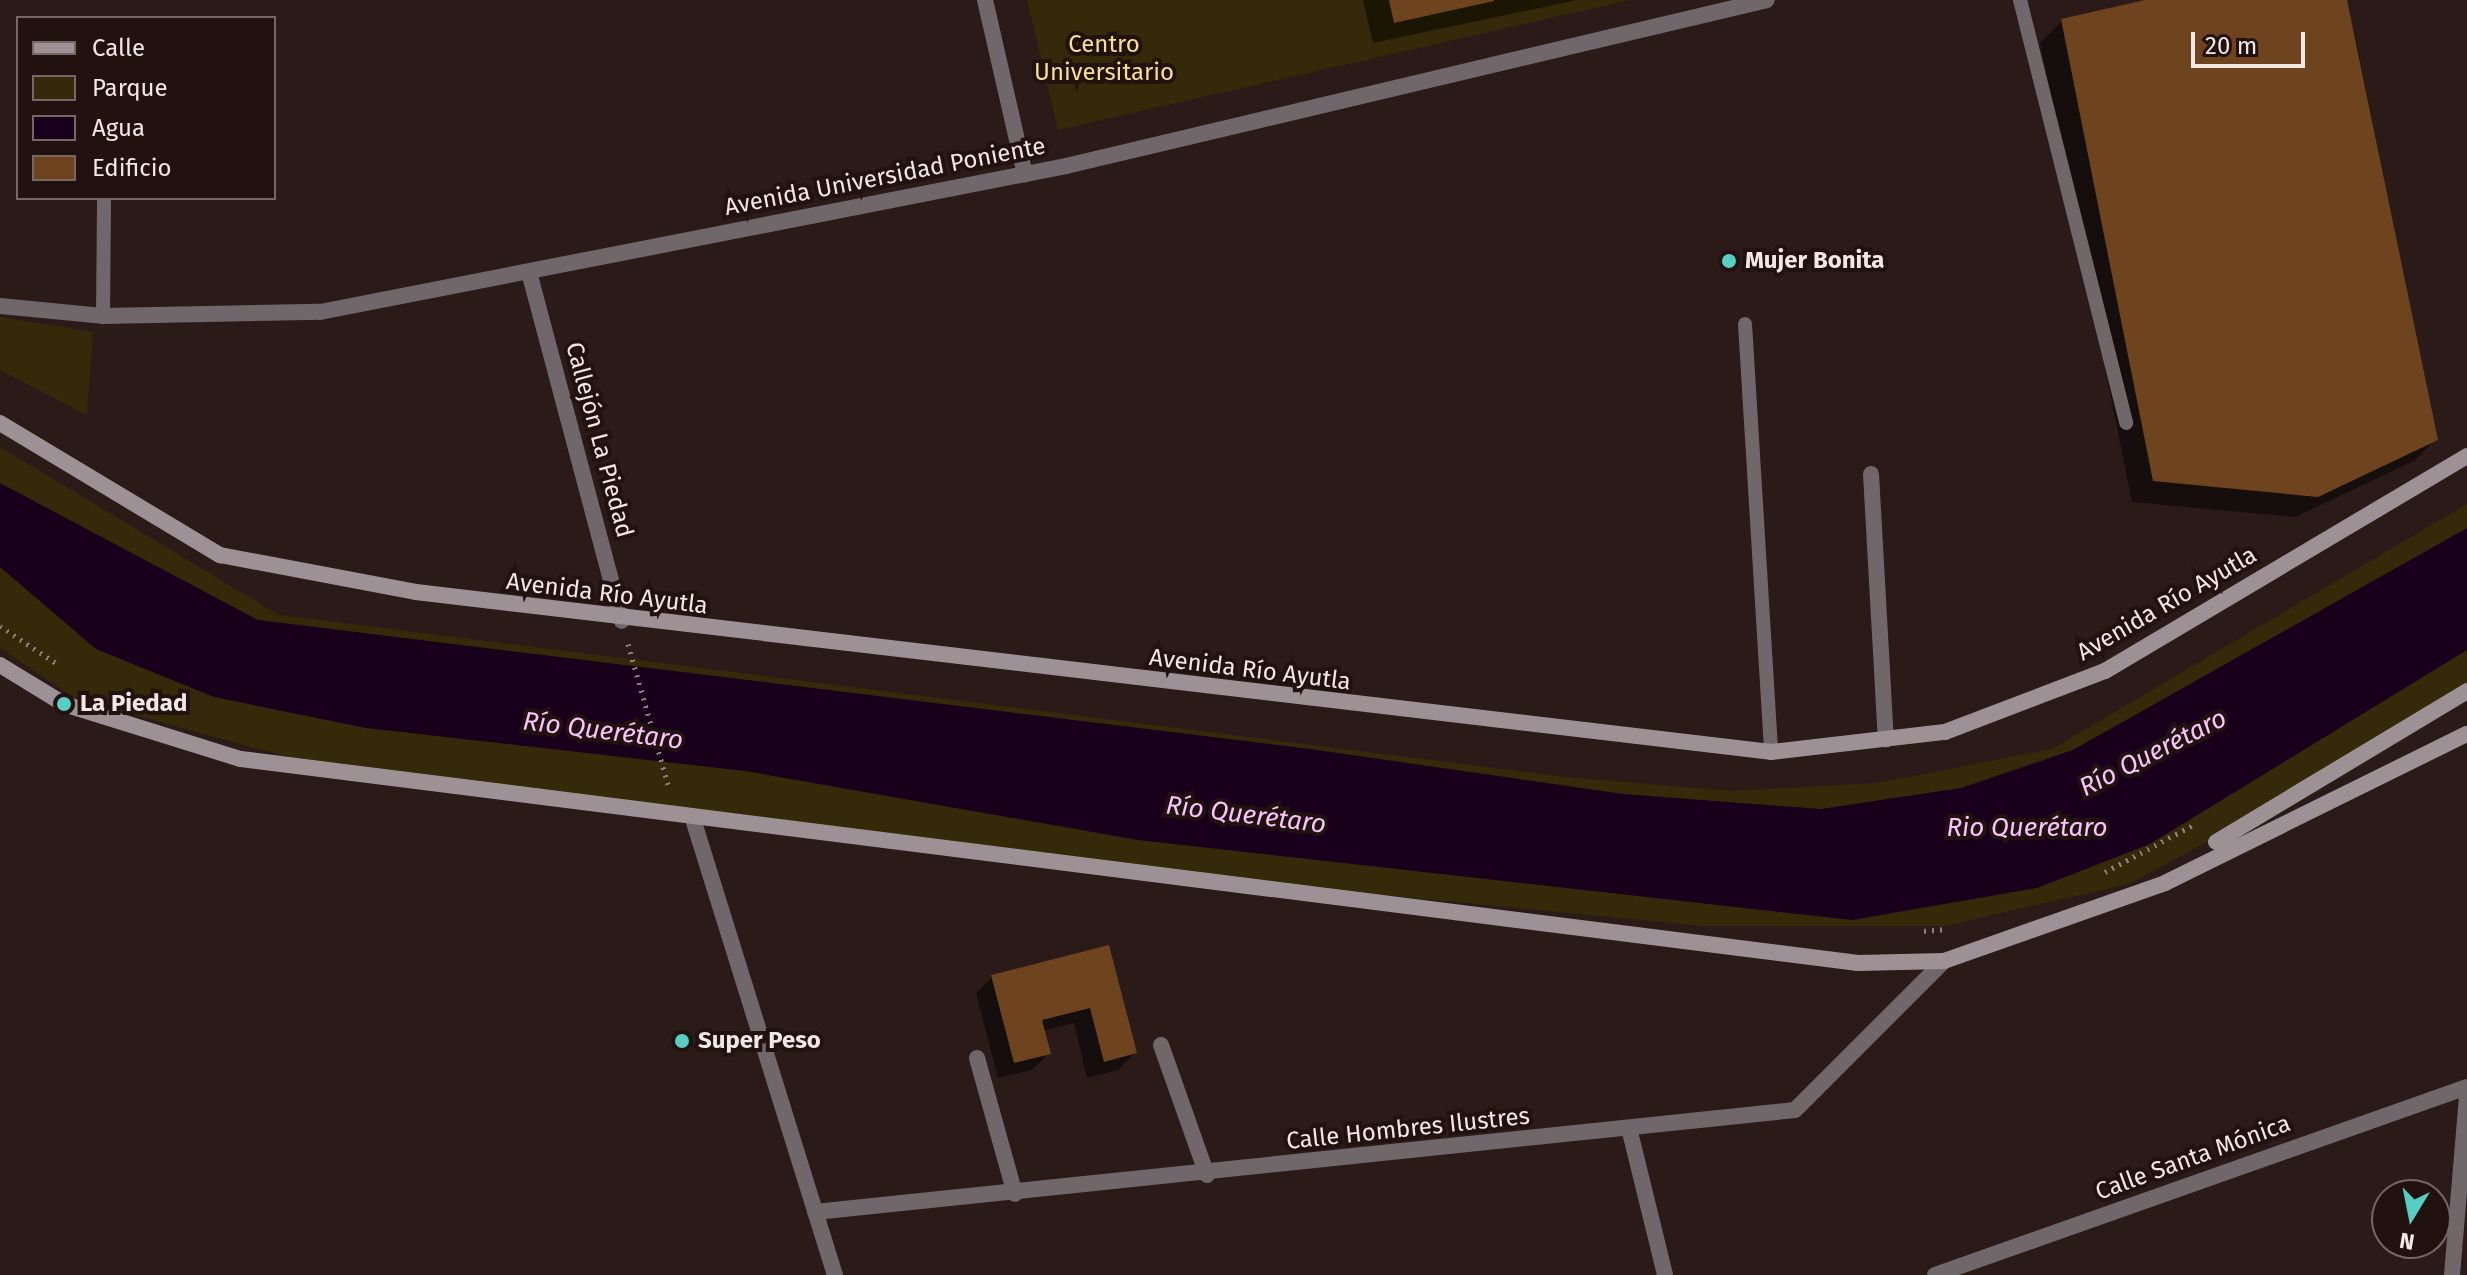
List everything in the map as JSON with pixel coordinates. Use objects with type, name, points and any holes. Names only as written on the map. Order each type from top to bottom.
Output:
[{"type":"main road","name":"Avenida Río Ayutla","points":[[0,423],[220,555],[622,621],[1771,752],[1945,732],[2105,671],[2467,456]]},
{"type":"main road","points":[[0,665],[64,704],[241,759],[1842,961],[1944,961],[2165,883],[2467,734]]},
{"type":"main road","points":[[2165,883],[2216,842],[2467,691]]},
{"type":"street","points":[[985,0],[1025,174]]},
{"type":"street","name":"Avenida Universidad Poniente","points":[[0,306],[103,316],[320,312],[1025,174],[1767,0]]},
{"type":"street","name":"Callejón La Piedad","points":[[529,272],[622,621]]},
{"type":"street","points":[[1871,474],[1886,740]]},
{"type":"street","points":[[692,816],[835,1275]]},
{"type":"street","name":"Calle Hombres Ilustres","points":[[815,1212],[1207,1175],[1795,1110],[1944,961]]},
{"type":"street","points":[[1161,1045],[1207,1175]]},
{"type":"street","points":[[977,1058],[1015,1194]]},
{"type":"street","name":"Calle Santa Mónica","points":[[1935,1275],[2467,1087]]},
{"type":"street","points":[[2452,1275],[2467,1098]]},
{"type":"street","points":[[1629,1128],[1665,1275]]},
{"type":"lane","points":[[2020,0],[2126,423]]},
{"type":"lane","points":[[103,316],[104,200]]},
{"type":"lane","points":[[1745,324],[1771,752]]},
{"type":"path","points":[[0,626],[73,675]]},
{"type":"path","points":[[0,638],[57,676]]},
{"type":"path","points":[[631,658],[670,791]]},
{"type":"path","points":[[660,795],[676,798]]},
{"type":"path","points":[[2089,881],[2201,821]]},
{"type":"path","points":[[1917,931],[1961,925]]},
{"type":"path","points":[[1919,942],[1950,939]]},
{"type":"green space","name":"Centro Universitario","points":[[1027,0],[1630,0],[1058,130]]},
{"type":"green space","points":[[0,317],[93,332],[87,415],[0,370]]},
{"type":"green space","name":"Rio Querétaro","points":[[0,447],[279,615],[1566,777],[1732,791],[1877,783],[2052,749],[2467,504],[2467,701],[2129,884],[1944,926],[1703,926],[1280,885],[292,758],[76,699],[0,648]]},
{"type":"water","name":"Rio Querétaro","points":[[0,483],[258,620],[1310,749],[1623,794],[1821,809],[1961,788],[2073,750],[2467,528],[2467,650],[2150,844],[2037,888],[1852,920],[1138,840],[745,771],[366,728],[214,697],[96,649],[0,567]]},
{"type":"building","points":[[1389,0],[1494,0],[1494,1],[1394,23]]},
{"type":"building","points":[[2145,0],[2347,0],[2438,440],[2318,497],[2153,481],[2061,19]]},
{"type":"building","points":[[1109,945],[1137,1053],[1104,1062],[1090,1008],[1042,1020],[1051,1054],[1014,1063],[991,975]]},
{"type":"place","name":"Mujer Bonita","points":[[1729,261]]},
{"type":"place","name":"La Piedad","points":[[64,704]]},
{"type":"place","name":"Super Peso","points":[[682,1041]]},
{"type":"water label","name":"Río Querétaro","points":[[603,731]]},
{"type":"water label","name":"Río Querétaro","points":[[2153,753]]},
{"type":"water label","name":"Río Querétaro","points":[[1246,815]]}]
